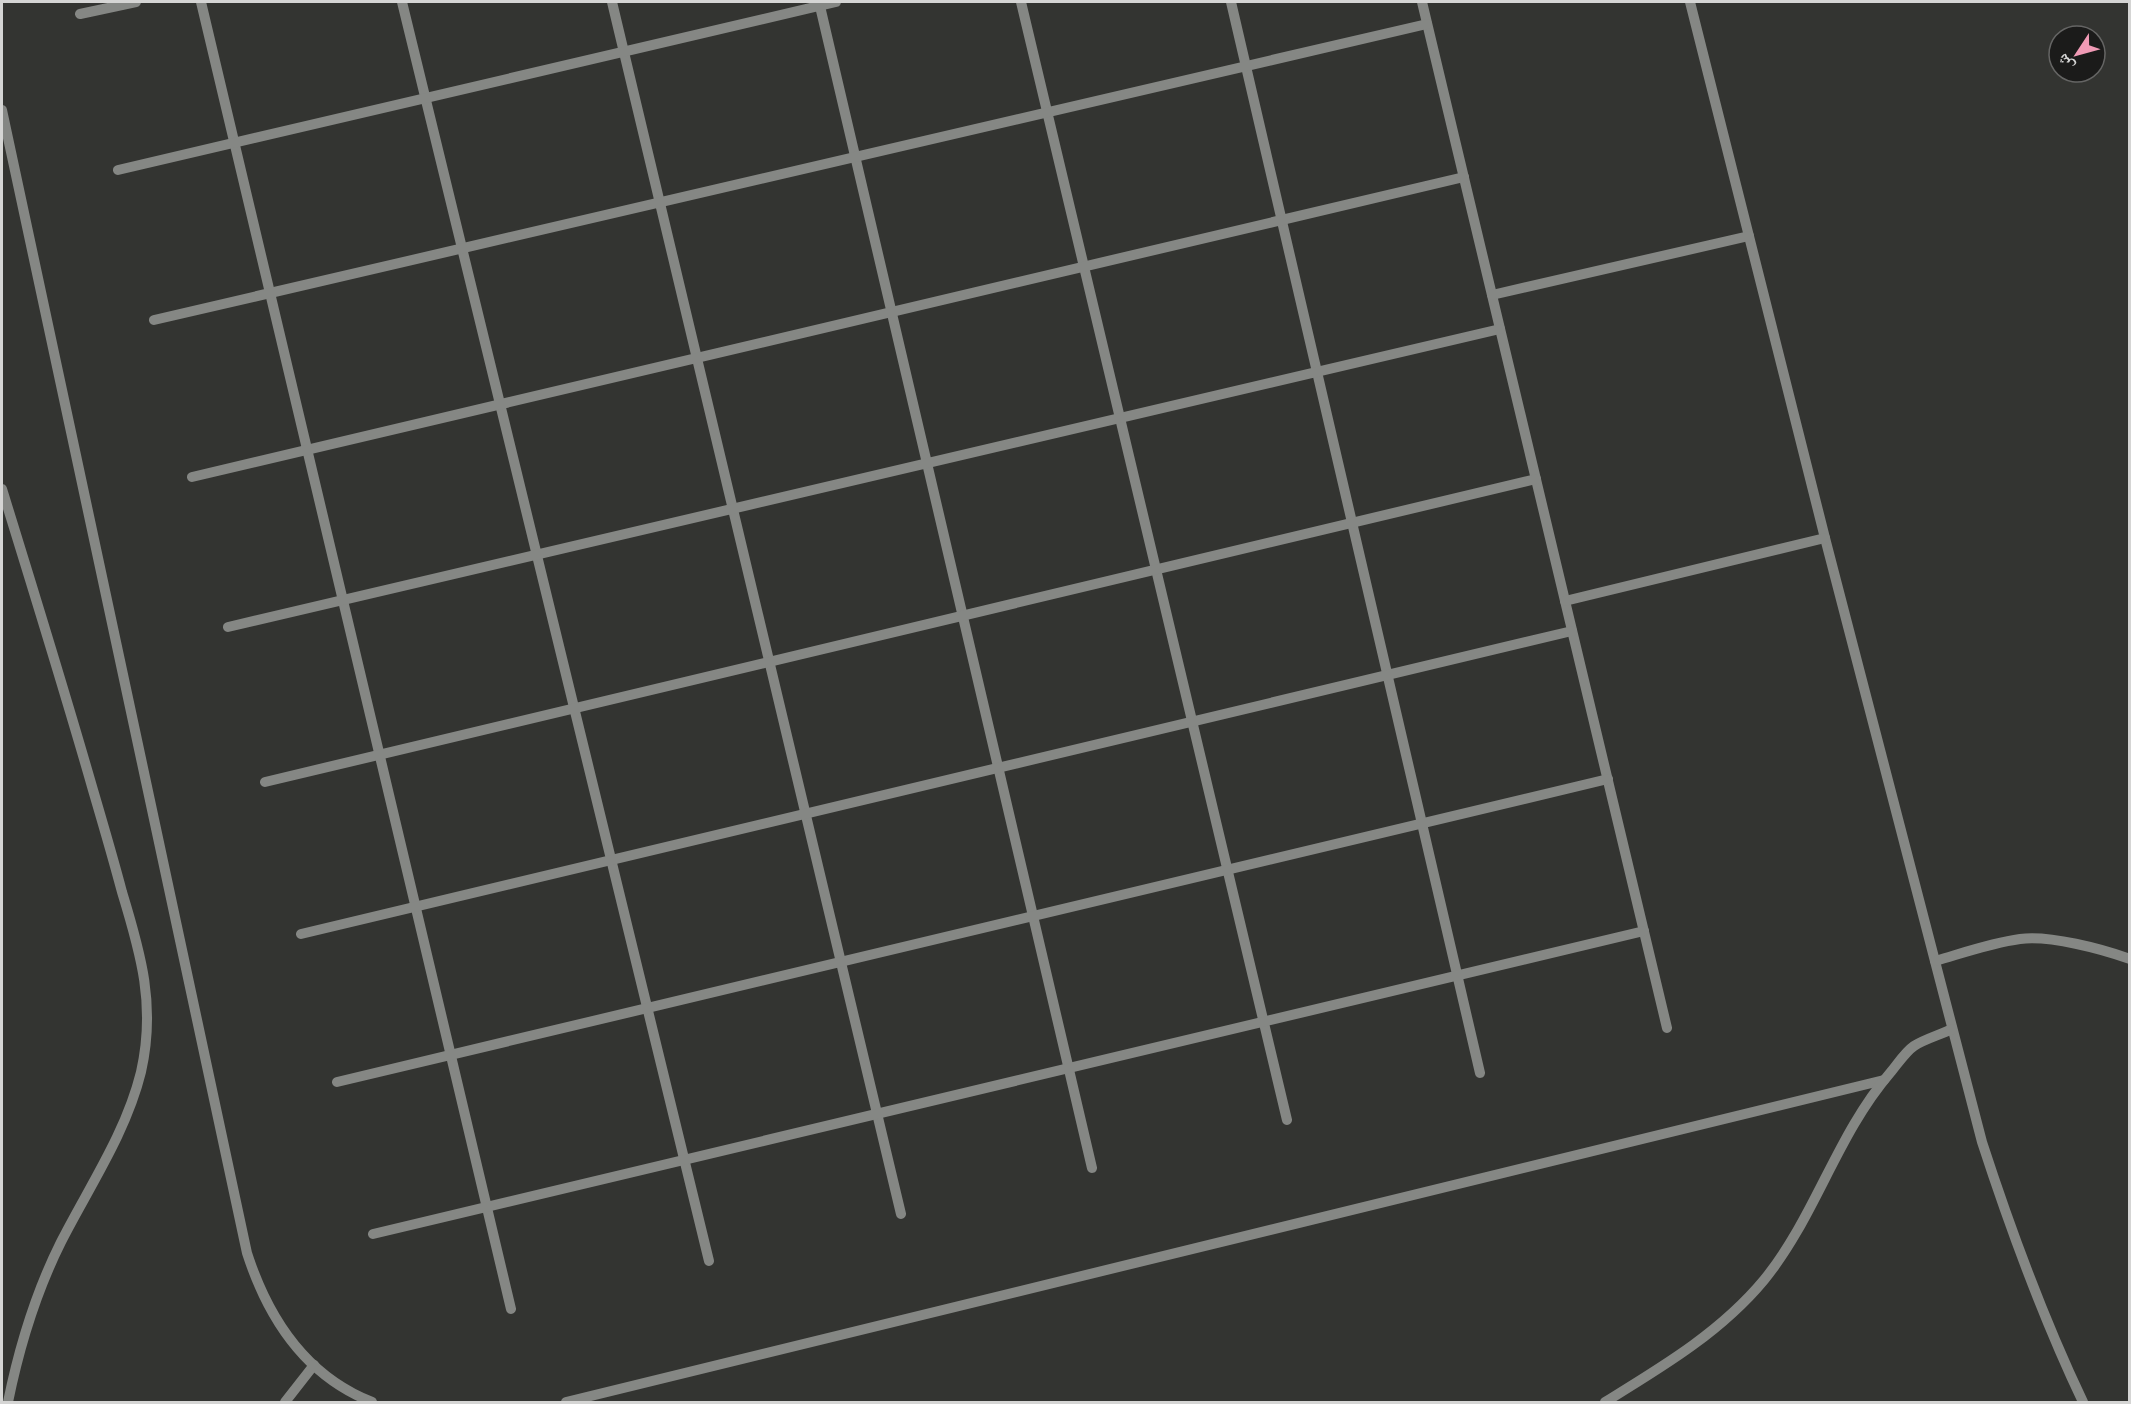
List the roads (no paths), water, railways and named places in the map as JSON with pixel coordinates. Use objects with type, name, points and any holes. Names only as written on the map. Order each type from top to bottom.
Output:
[{"type":"street","points":[[80,14],[136,2]]},
{"type":"street","points":[[201,2],[511,1309]]},
{"type":"street","points":[[402,2],[709,1261]]},
{"type":"street","points":[[612,2],[901,1214]]},
{"type":"street","points":[[118,170],[819,3],[836,2]]},
{"type":"street","points":[[1021,2],[1287,1120]]},
{"type":"street","points":[[1231,2],[1480,1073]]},
{"type":"street","points":[[1422,2],[1667,1028]]},
{"type":"street","points":[[1690,2],[1825,537],[1982,1142],[2039,1302],[2083,1402]]},
{"type":"street","points":[[819,3],[1092,1168]]},
{"type":"street","points":[[154,320],[1427,24]]},
{"type":"street","points":[[2,110],[247,1253],[258,1285],[272,1314],[291,1341],[314,1365],[339,1385],[372,1402]]},
{"type":"street","points":[[192,477],[1464,177]]},
{"type":"street","points":[[1492,295],[1749,236]]},
{"type":"street","points":[[228,627],[1500,329]]},
{"type":"street","points":[[265,782],[1536,479]]},
{"type":"street","points":[[2,489],[46,629],[141,957],[147,1015],[146,1043],[133,1099],[60,1245],[40,1292],[23,1341],[8,1402]]},
{"type":"street","points":[[1565,601],[1825,537]]},
{"type":"street","points":[[301,934],[1572,631]]},
{"type":"street","points":[[337,1082],[1608,779]]},
{"type":"street","points":[[373,1234],[1644,932]]},
{"type":"street","points":[[1935,961],[2023,938],[2055,940],[2086,946],[2130,959]]},
{"type":"street","points":[[1605,1402],[1715,1328],[1764,1280],[1801,1226],[1835,1156],[1858,1117],[1884,1080],[1913,1047],[1952,1029]]},
{"type":"street","points":[[566,1402],[1884,1080]]},
{"type":"street","points":[[285,1402],[314,1365]]}]
